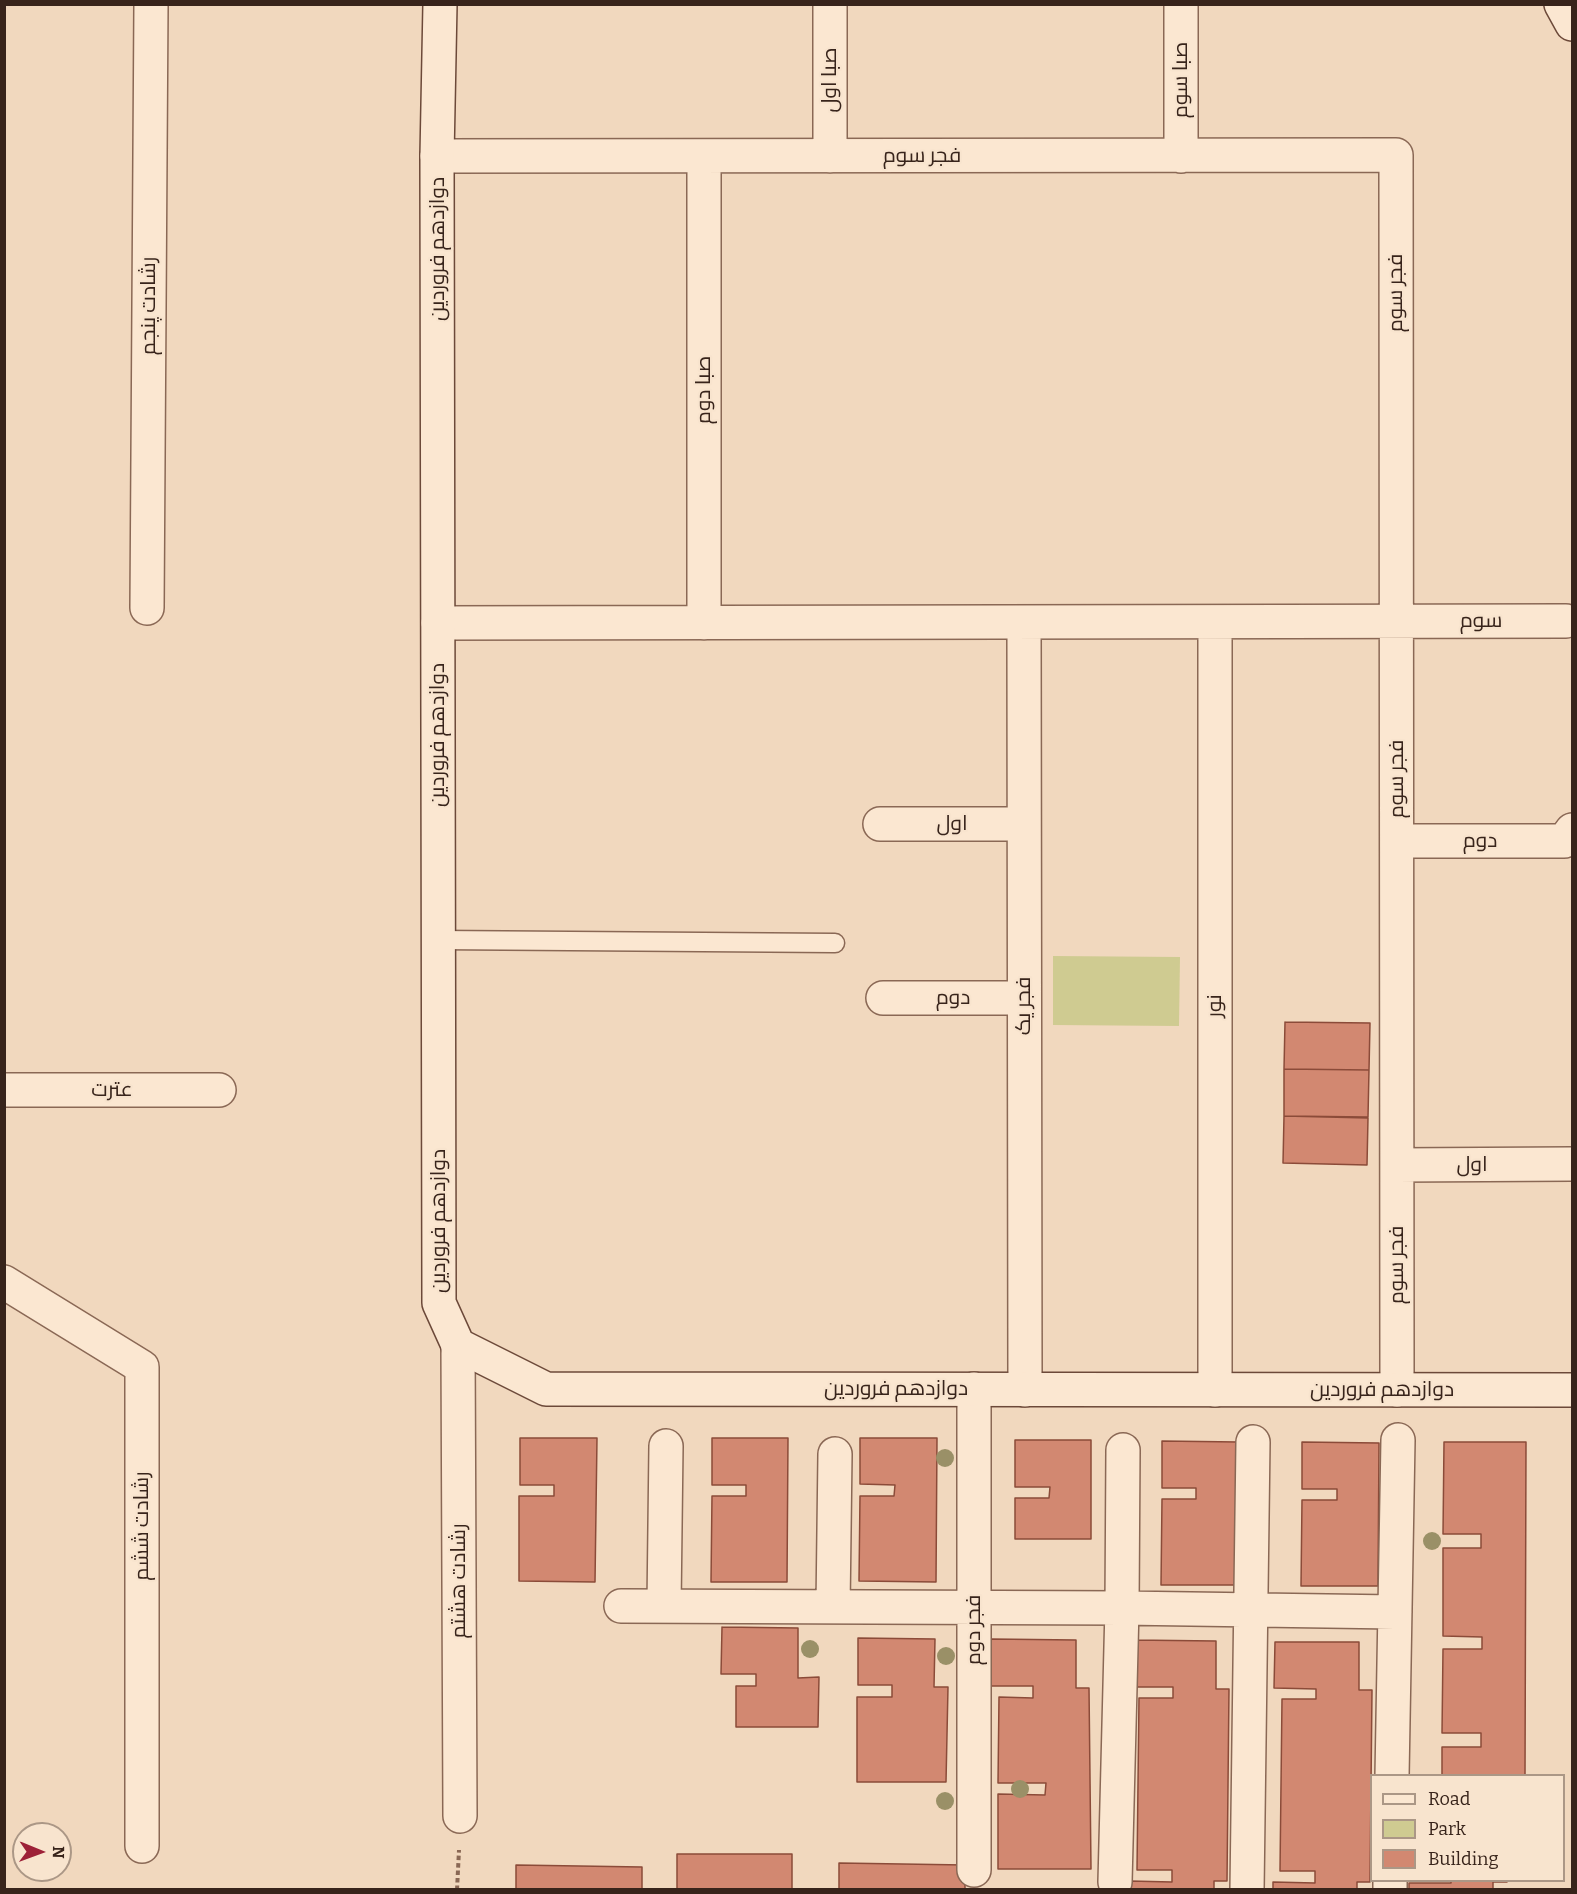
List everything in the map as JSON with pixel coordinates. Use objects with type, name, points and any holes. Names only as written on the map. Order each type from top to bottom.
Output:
[{"type":"street","name":"رشادت پنجم","points":[[147,608],[151,4]]},
{"type":"street","name":"دوازدهم فروردین","points":[[440,4],[438,156],[439,1303],[458,1345],[546,1389],[1572,1390]]},
{"type":"street","name":"صبا اول","points":[[830,4],[830,156]]},
{"type":"street","name":"صبا سوم","points":[[1181,4],[1181,156]]},
{"type":"street","points":[[1562,4],[1572,24]]},
{"type":"street","name":"فجر سوم","points":[[438,156],[1396,155],[1397,1390]]},
{"type":"street","name":"صبا دوم","points":[[704,156],[704,623]]},
{"type":"street","name":"سوم","points":[[438,623],[1566,621]]},
{"type":"street","name":"فجر یک","points":[[1024,622],[1025,1390]]},
{"type":"street","name":"نور","points":[[1215,622],[1215,1390]]},
{"type":"street","name":"اول","points":[[880,824],[1024,824]]},
{"type":"street","name":"دوم","points":[[1397,841],[1568,836]]},
{"type":"street","name":"دوم","points":[[883,998],[1024,998]]},
{"type":"street","name":"عترت","points":[[4,1090],[219,1090]]},
{"type":"street","name":"اول","points":[[1397,1165],[1560,1164]]},
{"type":"street","name":"رشادت ششم","points":[[4,1282],[142,1367],[142,1846]]},
{"type":"street","name":"رشادت هشتم","points":[[458,1345],[460,1816]]},
{"type":"street","name":"فجر دوم","points":[[974,1389],[974,1870]]},
{"type":"street","points":[[1392,1774],[1398,1440]]},
{"type":"street","points":[[1247,1890],[1253,1442]]},
{"type":"street","points":[[664,1606],[666,1446]]},
{"type":"street","points":[[1115,1882],[1122,1608],[1123,1450]]},
{"type":"street","points":[[833,1607],[835,1454]]},
{"type":"street","points":[[621,1606],[1122,1608],[1395,1612]]},
{"type":"lane","points":[[438,940],[835,943]]},
{"type":"green space","points":[[1053,956],[1180,957],[1179,1026],[1053,1025]]},
{"type":"building","points":[[1285,1022],[1370,1023],[1369,1070],[1284,1069]]},
{"type":"building","points":[[1284,1069],[1369,1070],[1368,1117],[1284,1116]]},
{"type":"building","points":[[1284,1116],[1368,1118],[1367,1165],[1283,1163]]},
{"type":"building","points":[[520,1438],[597,1438],[595,1582],[519,1581],[519,1496],[554,1496],[554,1485],[520,1485]]},
{"type":"building","points":[[712,1438],[788,1438],[787,1582],[711,1582],[712,1496],[746,1496],[746,1485],[712,1485]]},
{"type":"building","points":[[860,1438],[937,1438],[936,1582],[859,1581],[860,1496],[894,1496],[895,1485],[860,1484]]},
{"type":"building","points":[[1015,1440],[1091,1440],[1091,1539],[1015,1539],[1015,1498],[1049,1498],[1050,1487],[1015,1487]]},
{"type":"building","points":[[1162,1441],[1238,1442],[1237,1585],[1161,1585],[1162,1499],[1196,1499],[1196,1488],[1162,1488]]},
{"type":"building","points":[[1302,1442],[1379,1443],[1378,1586],[1301,1586],[1302,1500],[1337,1500],[1337,1489],[1302,1489]]},
{"type":"building","points":[[1444,1442],[1526,1442],[1525,1774],[1442,1774],[1442,1747],[1481,1747],[1481,1733],[1442,1733],[1443,1649],[1482,1649],[1482,1637],[1443,1636],[1443,1548],[1481,1548],[1481,1534],[1443,1534]]},
{"type":"building","points":[[722,1627],[798,1628],[798,1678],[819,1677],[818,1727],[736,1727],[736,1686],[756,1686],[756,1674],[721,1674]]},
{"type":"building","points":[[858,1638],[935,1639],[934,1687],[948,1687],[946,1782],[857,1782],[857,1697],[892,1697],[892,1685],[858,1685]]},
{"type":"building","points":[[991,1639],[1076,1640],[1076,1688],[1089,1688],[1091,1869],[998,1869],[998,1794],[1045,1795],[1046,1783],[998,1783],[999,1697],[1033,1698],[1033,1686],[991,1686]]},
{"type":"building","points":[[1132,1640],[1216,1641],[1216,1689],[1229,1689],[1227,1881],[1214,1881],[1214,1890],[1130,1890],[1130,1881],[1172,1882],[1172,1870],[1137,1870],[1139,1698],[1173,1698],[1173,1687],[1131,1687]]},
{"type":"building","points":[[1275,1642],[1359,1642],[1359,1690],[1372,1690],[1370,1882],[1357,1882],[1357,1890],[1273,1890],[1273,1882],[1315,1883],[1315,1871],[1280,1871],[1282,1699],[1316,1699],[1316,1689],[1274,1688]]},
{"type":"building","points":[[677,1854],[792,1854],[792,1890],[677,1890]]},
{"type":"building","points":[[839,1863],[965,1865],[965,1890],[839,1890]]},
{"type":"building","points":[[516,1865],[642,1867],[642,1890],[516,1890]]},
{"type":"building","points":[[1493,1882],[1493,1890],[1409,1890],[1409,1883]]}]
